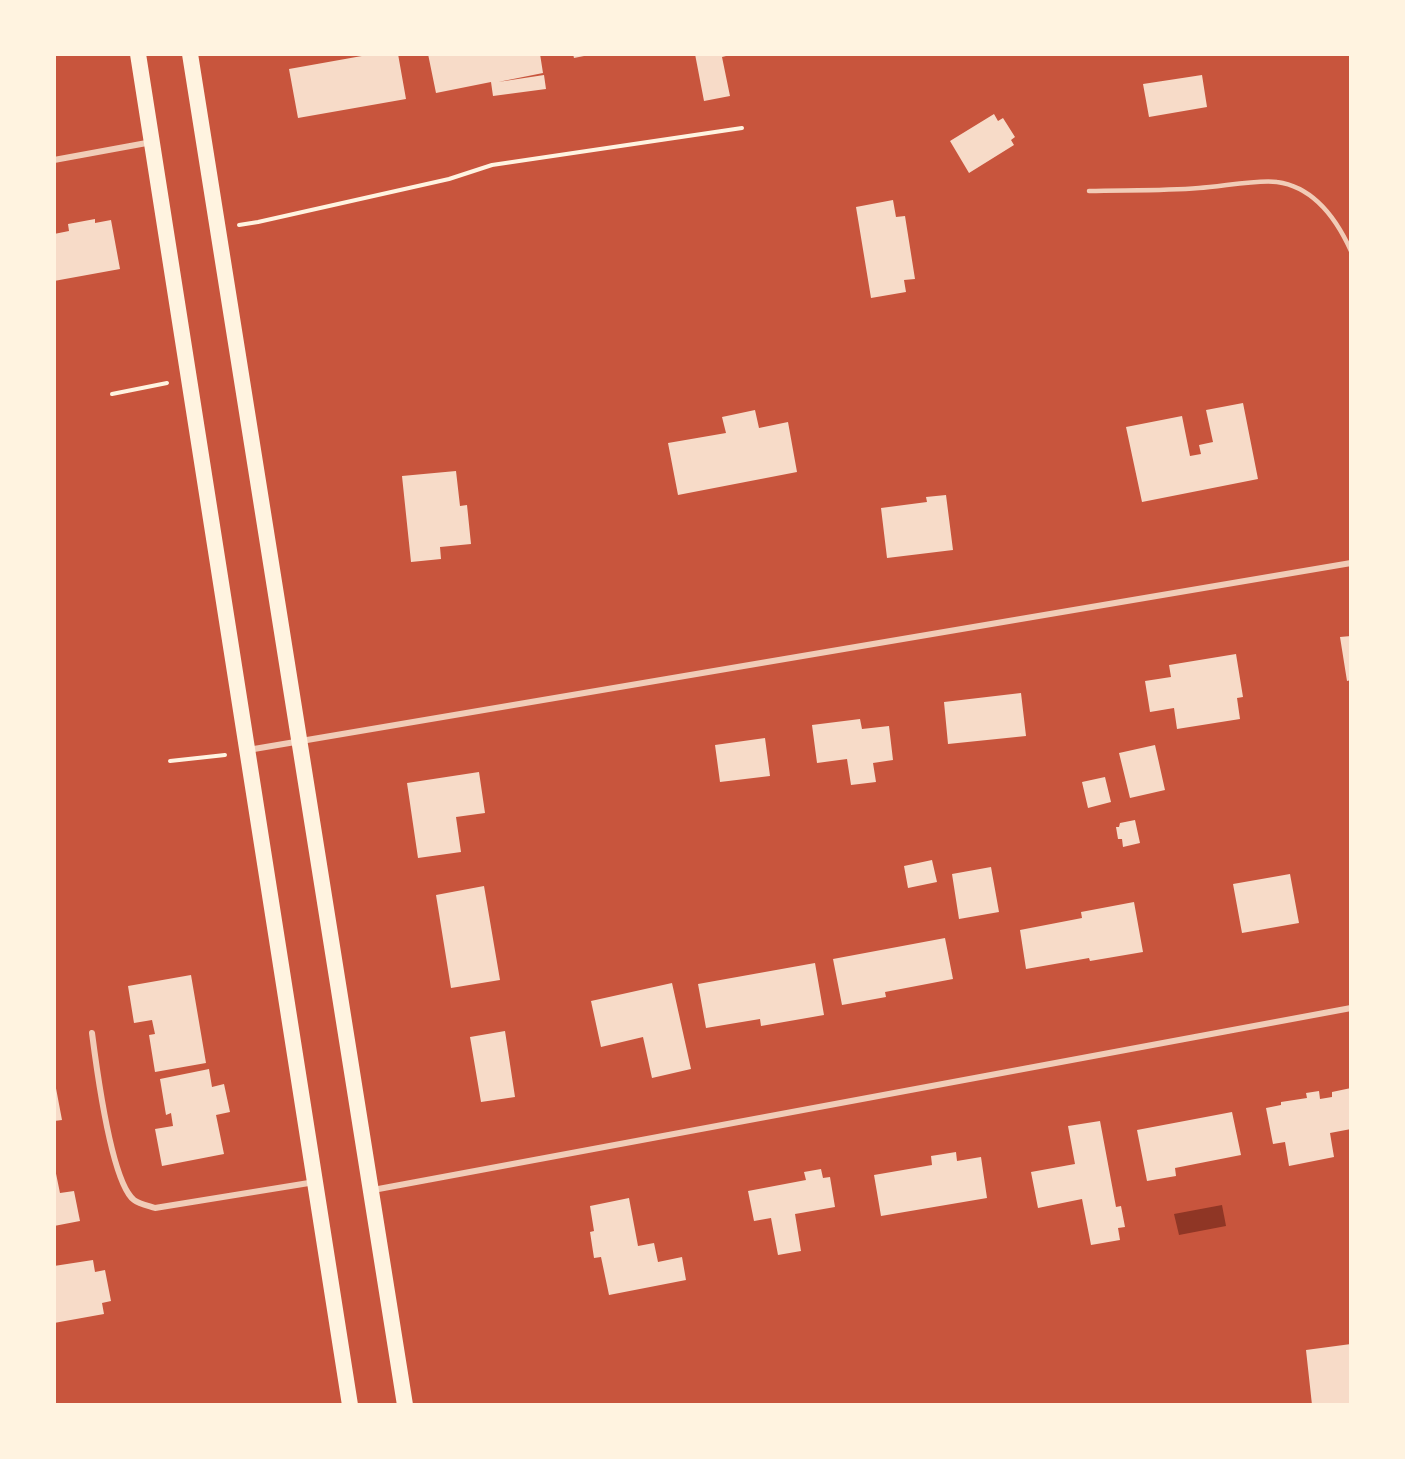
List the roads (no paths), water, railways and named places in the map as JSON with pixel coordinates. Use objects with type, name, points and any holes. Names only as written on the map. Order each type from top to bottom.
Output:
[{"type":"highway","points":[[138,54],[246,751],[351,1405]]},
{"type":"highway","points":[[190,54],[405,1405]]},
{"type":"street","points":[[54,160],[152,142]]},
{"type":"street","points":[[246,751],[1351,563]]},
{"type":"street","points":[[372,1190],[1351,1008]]},
{"type":"street","points":[[92,1033],[98,1082],[118,1172],[125,1189],[134,1200],[155,1208],[315,1182]]},
{"type":"lane","points":[[1089,190],[1197,188],[1275,182],[1288,184],[1307,193],[1320,203],[1344,235],[1351,251]]}]
